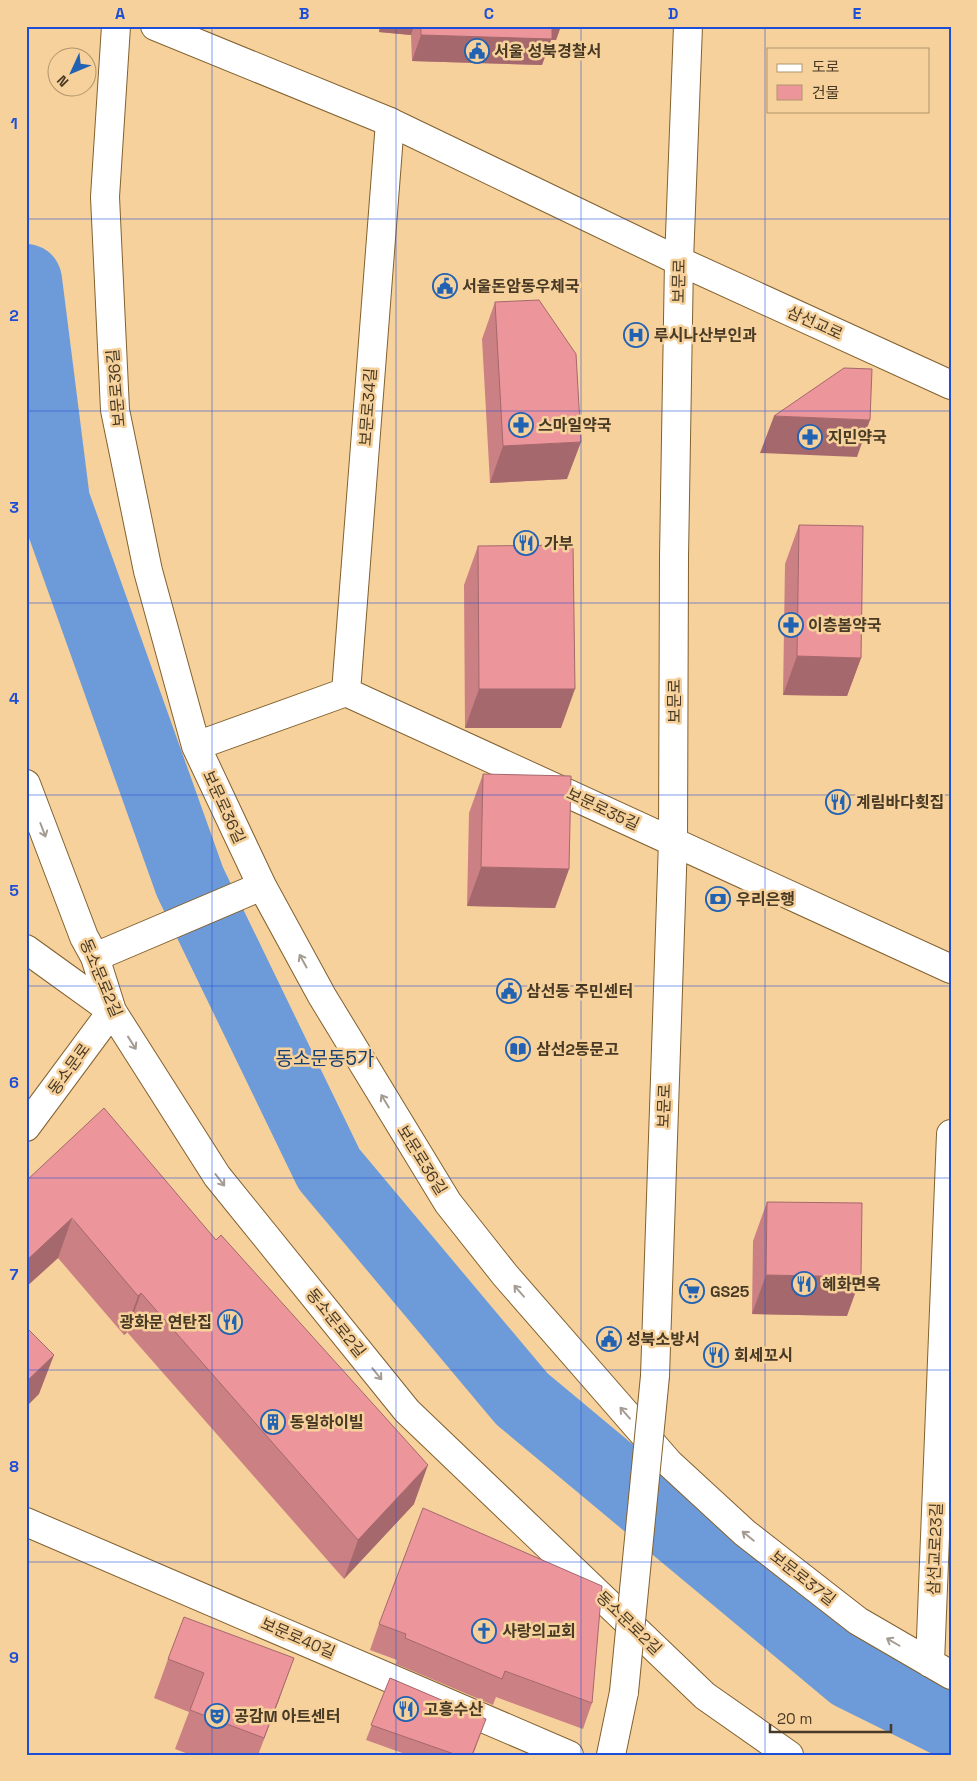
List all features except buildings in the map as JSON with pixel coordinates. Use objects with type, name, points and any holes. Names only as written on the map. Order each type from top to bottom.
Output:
[{"type":"street","name":"보문로36길","points":[[116,26],[105,197],[115,410],[148,571],[196,746],[262,886],[322,996],[448,1203],[505,1275],[669,1463]]},
{"type":"street","points":[[155,26],[390,122],[679,261]]},
{"type":"street","name":"보문로","points":[[611,1755],[624,1692],[655,1376],[674,841],[674,557],[679,261],[688,26]]},
{"type":"street","name":"보문로34길","points":[[346,692],[390,122]]},
{"type":"street","name":"삼선교로","points":[[679,261],[951,385]]},
{"type":"street","points":[[196,746],[346,692]]},
{"type":"street","name":"보문로35길","points":[[346,692],[951,969]]},
{"type":"street","name":"동소문로2길","points":[[26,784],[84,937],[95,957],[112,1011],[217,1176],[407,1411],[705,1696],[789,1755]]},
{"type":"street","points":[[95,957],[262,886]]},
{"type":"street","points":[[26,949],[112,1011]]},
{"type":"street","name":"동소문로","points":[[26,1127],[112,1011]]},
{"type":"street","name":"삼선교로23길","points":[[941,1669],[951,1134]]},
{"type":"street","name":"보문로37길","points":[[669,1463],[744,1533],[858,1621],[941,1669]]},
{"type":"street","name":"보문로40길","points":[[26,1522],[569,1755]]},
{"type":"waterway","points":[[26,280],[54,501],[190,882],[329,1169],[522,1399],[852,1674],[951,1723]]},
{"type":"place","name":"서울 성북경찰서","points":[[477,51]]},
{"type":"place","name":"서울돈암동우체국","points":[[445,286]]},
{"type":"place","name":"루시나산부인과","points":[[636,335]]},
{"type":"place","name":"스마일약국","points":[[521,425]]},
{"type":"place","name":"지민약국","points":[[810,437]]},
{"type":"place","name":"가부","points":[[526,543]]},
{"type":"place","name":"이층봄약국","points":[[791,625]]},
{"type":"place","name":"계림바다횟집","points":[[838,802]]},
{"type":"place","name":"우리은행","points":[[718,899]]},
{"type":"place","name":"삼선동 주민센터","points":[[509,991]]},
{"type":"place","name":"삼선2동문고","points":[[518,1049]]},
{"type":"place","name":"혜화면옥","points":[[804,1284]]},
{"type":"place","name":"GS25","points":[[692,1291]]},
{"type":"place","name":"광화문 연탄집","points":[[230,1322]]},
{"type":"place","name":"성북소방서","points":[[609,1339]]},
{"type":"place","name":"회세꼬시","points":[[716,1355]]},
{"type":"place","name":"동일하이빌","points":[[273,1422]]},
{"type":"place","name":"사랑의교회","points":[[484,1631]]},
{"type":"place","name":"고흥수산","points":[[406,1709]]},
{"type":"place","name":"공감M 아트센터","points":[[217,1716]]},
{"type":"district","name":"동소문동5가","points":[[325,1058]]}]
